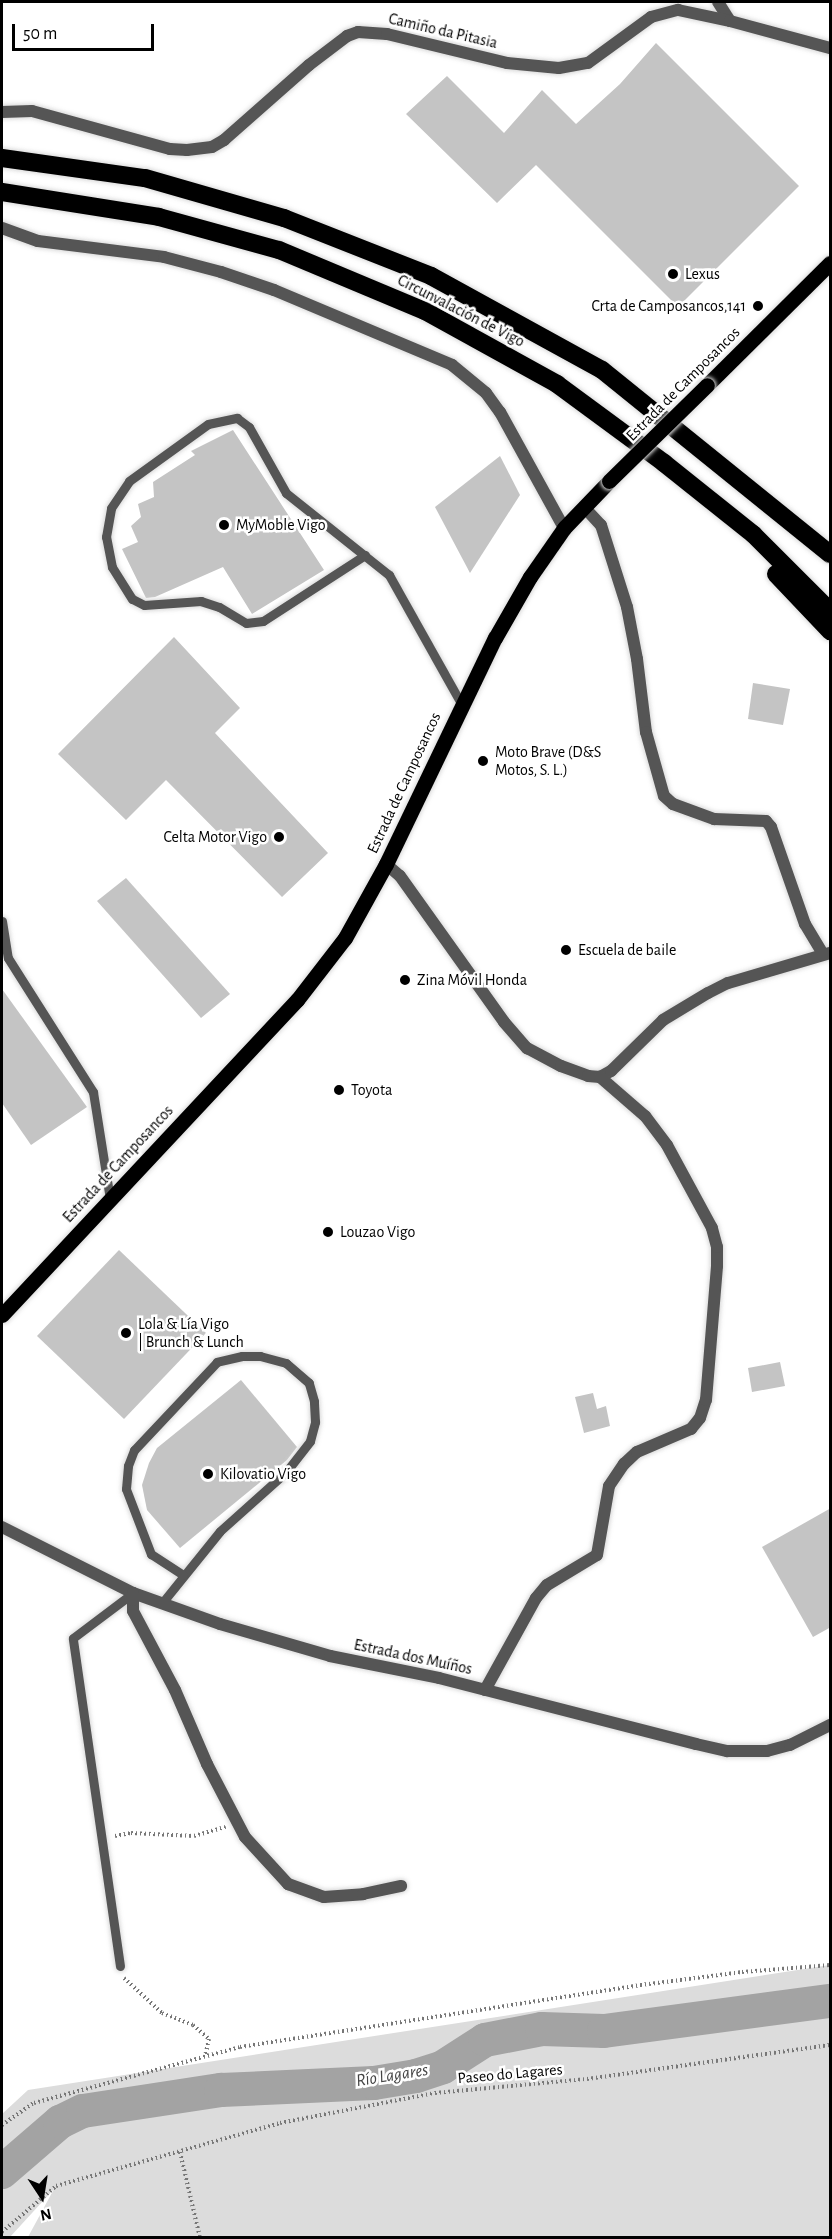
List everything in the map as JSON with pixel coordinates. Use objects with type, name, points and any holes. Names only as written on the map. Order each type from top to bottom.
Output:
[{"type":"highway","name":"Circunvalación de Vigo","points":[[2,158],[146,178],[284,218],[431,276],[602,370],[831,554]]},
{"type":"highway","name":"Circunvalación de Vigo","points":[[2,192],[159,216],[279,250],[425,311],[557,384],[664,463],[753,534],[831,611]]},
{"type":"highway","points":[[753,534],[765,562],[831,631]]},
{"type":"main road","name":"Estrada de Camposancos","points":[[2,1315],[297,1000],[345,938],[386,864],[495,638],[524,587],[564,528],[831,263]]},
{"type":"street","points":[[718,2],[730,21]]},
{"type":"street","name":"Camiño da Pitasia","points":[[2,112],[32,111],[170,149],[202,149],[224,140],[309,65],[347,36],[358,32],[387,34],[507,63],[559,68],[588,63],[651,17],[678,10],[730,21],[831,48]]},
{"type":"street","points":[[2,228],[38,241],[164,257],[220,272],[274,290],[452,365],[486,393],[500,412],[564,528]]},
{"type":"street","points":[[386,864],[400,876],[504,1022],[527,1048],[561,1066],[588,1076],[600,1077],[611,1071],[663,1020],[708,993],[728,983],[827,953],[805,924],[771,827],[766,821],[714,819],[673,804],[664,796],[646,732],[637,659],[624,598],[601,525],[584,507]]},
{"type":"street","points":[[486,1690],[536,1598],[547,1585],[597,1554],[609,1486],[624,1464],[637,1452],[691,1429],[700,1418],[706,1400],[717,1266],[717,1247],[712,1228],[667,1145],[645,1116],[600,1077]]},
{"type":"street","name":"Estrada dos Muíños","points":[[2,1527],[133,1593],[220,1624],[330,1656],[486,1690],[727,1751],[767,1751],[790,1744],[831,1725]]},
{"type":"street","points":[[133,1593],[133,1611],[175,1690],[207,1764],[245,1837],[288,1884],[324,1897],[363,1894],[401,1886]]},
{"type":"lane","points":[[365,555],[263,621],[246,623],[219,607],[201,601],[144,605],[132,599],[112,567],[106,537],[111,508],[129,481],[208,424],[237,418],[249,427],[286,493],[365,555],[389,574],[462,705]]},
{"type":"lane","points":[[2,921],[8,958],[93,1092],[110,1199]]},
{"type":"lane","points":[[162,1602],[220,1531],[286,1472],[310,1441],[315,1422],[314,1401],[309,1383],[286,1363],[260,1356],[242,1356],[217,1362],[134,1450],[128,1466],[126,1489],[151,1554],[183,1575]]},
{"type":"lane","points":[[120,1966],[73,1638],[133,1593]]},
{"type":"path","points":[[102,1838],[131,1833],[194,1836],[238,1823]]},
{"type":"path","points":[[2,2125],[34,2103],[240,2048],[505,2005],[742,1972],[831,1965]]},
{"type":"path","points":[[120,1966],[123,1978],[162,2013],[193,2025],[209,2039],[205,2056]]},
{"type":"path","name":"Paseo do Lagares","points":[[2,2232],[56,2186],[280,2123],[435,2093],[587,2079],[831,2046]]},
{"type":"path","points":[[180,2152],[200,2238]]},
{"type":"shaded area","points":[[830,1965],[830,2237],[28,2237],[54,2189],[10,2237],[2,2237],[2,2114],[28,2090]]},
{"type":"building","points":[[656,43],[799,186],[678,307],[536,165],[497,203],[406,114],[447,76],[504,133],[542,90],[576,124],[620,84]]},
{"type":"building","points":[[233,430],[324,570],[252,614],[223,567],[155,597],[146,598],[122,549],[138,542],[131,526],[141,517],[138,504],[154,497],[153,482],[195,455],[191,451]]},
{"type":"building","points":[[500,456],[520,495],[470,573],[435,507]]},
{"type":"building","points":[[174,637],[240,708],[215,733],[328,853],[282,897],[166,780],[126,820],[58,754]]},
{"type":"building","points":[[753,683],[790,689],[783,725],[748,719]]},
{"type":"building","points":[[126,878],[230,994],[201,1018],[97,901]]},
{"type":"building","points":[[2,989],[87,1107],[31,1145],[2,1103]]},
{"type":"building","points":[[119,1250],[206,1333],[124,1419],[37,1336]]},
{"type":"building","points":[[780,1362],[785,1386],[752,1392],[748,1368]]},
{"type":"building","name":"Kilovatio Vigo","points":[[241,1380],[297,1447],[287,1460],[180,1548],[147,1510],[142,1485],[149,1463],[157,1448]]},
{"type":"building","points":[[593,1393],[597,1409],[606,1406],[610,1426],[584,1433],[575,1397]]},
{"type":"building","points":[[831,1508],[831,1627],[813,1637],[762,1547]]},
{"type":"waterway","name":"Río Lagares","points":[[2,2172],[60,2122],[83,2111],[221,2090],[374,2083],[416,2076],[443,2067],[485,2040],[542,2029],[604,2031],[830,2001]]},
{"type":"place","name":"Lexus","points":[[673,274]]},
{"type":"place","name":"Crta de Camposancos,141","points":[[758,306]]},
{"type":"place","name":"MyMoble Vigo","points":[[224,525]]},
{"type":"place","name":"Moto Brave (D&S Motos, S. L.)","points":[[483,761]]},
{"type":"place","name":"Celta Motor Vigo","points":[[279,837]]},
{"type":"place","name":"Escuela de baile","points":[[566,950]]},
{"type":"place","name":"Zina Móvil Honda","points":[[405,980]]},
{"type":"place","name":"Toyota","points":[[339,1090]]},
{"type":"place","name":"Louzao Vigo","points":[[328,1232]]},
{"type":"place","name":"Lola & Lía Vigo | Brunch & Lunch","points":[[126,1333]]},
{"type":"place","name":"Kilovatio Vigo","points":[[208,1474]]}]
